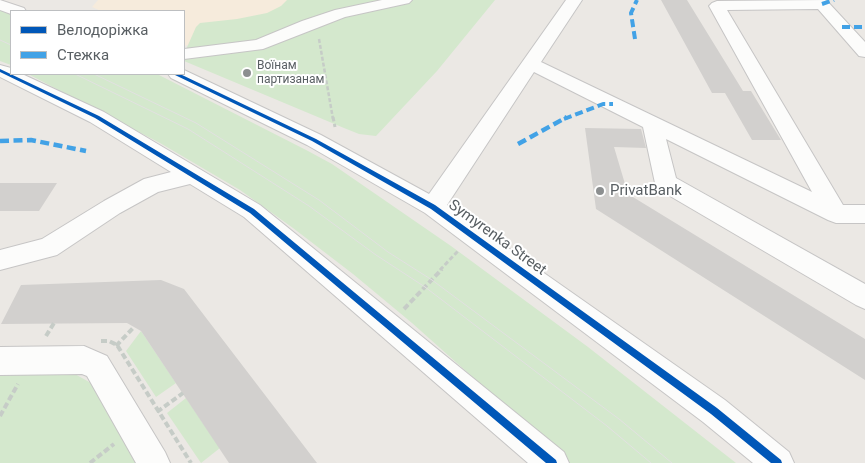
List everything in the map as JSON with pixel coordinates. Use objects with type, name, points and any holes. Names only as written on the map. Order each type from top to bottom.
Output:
[{"type":"street","points":[[185,54],[257,45],[341,13],[404,0]]},
{"type":"street","points":[[432,207],[574,0]]},
{"type":"street","points":[[836,214],[717,6],[822,4],[865,52]]},
{"type":"street","points":[[0,5],[15,10]]},
{"type":"street","points":[[530,63],[836,214],[865,214]]},
{"type":"street","name":"Symyrenka Street","points":[[179,75],[314,140],[432,207],[714,411],[778,463]]},
{"type":"street","points":[[6,79],[97,118],[252,211],[553,463]]},
{"type":"street","points":[[652,123],[666,183],[865,298]]},
{"type":"street","points":[[0,260],[48,248],[112,207],[152,185],[193,175]]},
{"type":"street","points":[[0,361],[84,360],[97,366],[154,463]]},
{"type":"path","points":[[316,21],[335,127]]},
{"type":"path","points":[[389,326],[472,236]]},
{"type":"path","points":[[97,366],[134,327]]},
{"type":"path","points":[[134,428],[183,393]]},
{"type":"shaded area","points":[[98,0],[313,0],[256,26],[185,46],[185,10],[99,10],[92,7]]},
{"type":"green space","points":[[287,0],[495,0],[437,71],[376,136],[359,134],[185,61],[185,52],[196,27],[200,23],[237,19],[267,13],[281,6]]},
{"type":"green space","points":[[0,10],[10,14],[10,65],[0,61]]},
{"type":"green space","points":[[30,75],[159,75],[332,164],[451,246],[588,347],[736,463],[569,463],[412,323],[353,274],[240,190],[160,143]]},
{"type":"green space","points":[[141,331],[176,383],[156,397],[126,351]]},
{"type":"green space","points":[[0,372],[73,373],[91,383],[136,463],[0,463]]},
{"type":"green space","points":[[186,398],[220,448],[201,463],[167,413]]},
{"type":"building","points":[[661,0],[687,0],[743,91],[751,91],[781,140],[752,140],[725,93],[712,93]]},
{"type":"building","points":[[585,128],[641,129],[646,148],[614,147],[628,194],[865,339],[865,380],[596,209]]},
{"type":"building","points":[[0,183],[57,183],[39,211],[0,211]]},
{"type":"building","points":[[161,280],[184,289],[317,463],[229,463],[141,331],[127,323],[1,324],[21,285]]},
{"type":"tram line","points":[[0,40],[10,45]]},
{"type":"tram line","points":[[77,75],[188,129],[309,206],[376,255],[425,287],[607,426],[651,463]]},
{"type":"tram line","points":[[96,75],[196,123],[319,200],[388,252],[432,280],[619,419],[672,463]]},
{"type":"marked path","points":[[635,39],[631,13],[637,0]]},
{"type":"marked path","points":[[822,4],[834,0]]},
{"type":"marked path","points":[[842,27],[865,27]]},
{"type":"marked path","points":[[518,144],[565,118],[603,104],[613,104]]},
{"type":"marked path","points":[[0,141],[31,140],[86,151]]},
{"type":"cycle path","points":[[0,70],[10,75]]},
{"type":"cycle path","points":[[10,75],[97,117],[252,211],[553,463]]},
{"type":"cycle path","points":[[179,75],[314,140],[433,207],[714,411],[778,463]]},
{"type":"place","name":"Воїнам партизанам","points":[[247,73]]},
{"type":"place","name":"PrivatBank","points":[[600,191]]}]
